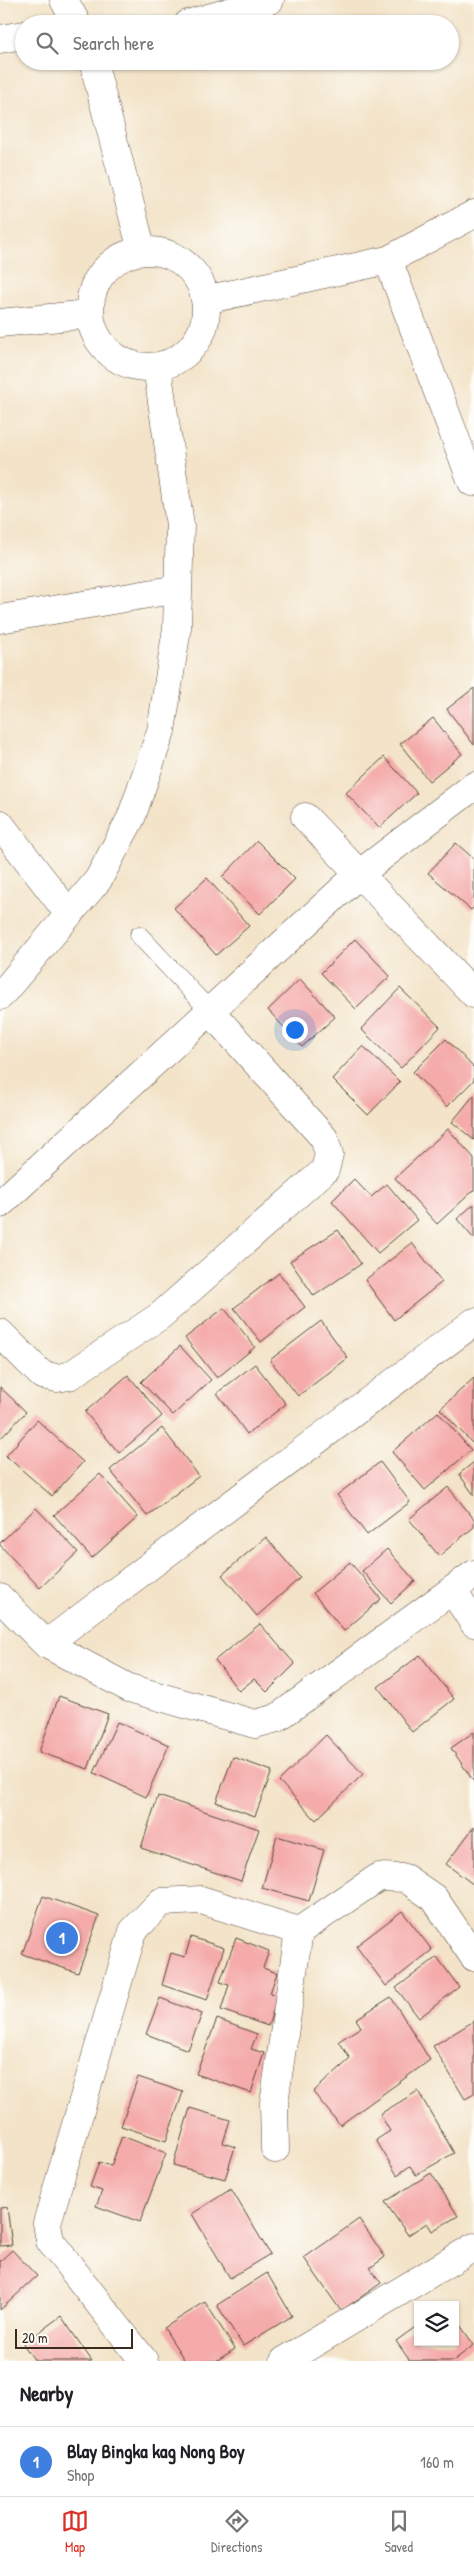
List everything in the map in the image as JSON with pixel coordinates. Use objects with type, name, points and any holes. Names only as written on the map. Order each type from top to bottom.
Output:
[{"type":"street","points":[[64,0],[72,15]]},
{"type":"street","points":[[219,15],[270,0]]},
{"type":"street","points":[[0,39],[15,37]]},
{"type":"street","points":[[95,70],[142,251]]},
{"type":"street","points":[[205,300],[388,260],[474,214]]},
{"type":"street","points":[[142,251],[159,252],[176,258],[190,268],[200,283],[205,300],[206,318],[200,336],[190,351],[175,362],[157,367],[138,367],[120,361],[105,348],[94,332],[90,314],[92,296],[98,280],[110,266],[125,256],[142,251]]},
{"type":"street","points":[[388,260],[472,482]]},
{"type":"street","points":[[0,323],[90,314]]},
{"type":"street","points":[[0,996],[98,880],[131,818],[161,730],[177,628],[180,525],[157,367]]},
{"type":"street","points":[[0,619],[178,589]]},
{"type":"street","points":[[0,1204],[358,874],[474,786]]},
{"type":"street","points":[[305,816],[474,994]]},
{"type":"street","points":[[0,824],[69,914]]},
{"type":"street","points":[[0,1333],[42,1375],[57,1378],[69,1376],[160,1316],[325,1170],[330,1154],[324,1138],[210,1010]]},
{"type":"street","points":[[46,1644],[474,1322]]},
{"type":"street","points":[[0,1598],[46,1644],[129,1688],[255,1724],[277,1718],[474,1574]]},
{"type":"street","points":[[452,1590],[474,1623]]},
{"type":"street","points":[[275,2149],[274,2103],[299,1931],[379,1877],[405,1878],[434,1898],[474,1957]]},
{"type":"street","points":[[144,2361],[54,2247],[50,2241],[47,2223],[133,1931],[161,1902],[201,1900],[299,1931]]},
{"type":"street","points":[[284,2361],[474,2247]]},
{"type":"lane","points":[[139,935],[210,1010]]},
{"type":"building","points":[[474,688],[474,745],[447,709]]},
{"type":"building","points":[[433,718],[462,754],[429,781],[400,744]]},
{"type":"building","points":[[384,757],[417,793],[379,828],[346,793]]},
{"type":"building","points":[[257,841],[295,879],[260,914],[222,877]]},
{"type":"building","points":[[456,843],[474,859],[474,907],[471,910],[428,873]]},
{"type":"building","points":[[207,878],[249,926],[216,955],[174,908]]},
{"type":"building","points":[[355,939],[390,976],[356,1009],[321,973]]},
{"type":"building","points":[[300,979],[335,1017],[302,1047],[268,1010]]},
{"type":"building","points":[[400,988],[440,1027],[401,1068],[361,1029]]},
{"type":"building","points":[[446,1039],[474,1068],[474,1080],[447,1107],[413,1072]]},
{"type":"building","points":[[363,1046],[400,1082],[368,1115],[332,1079]]},
{"type":"building","points":[[474,1095],[474,1140],[452,1122]]},
{"type":"building","points":[[448,1129],[474,1158],[474,1190],[437,1224],[395,1178]]},
{"type":"building","points":[[354,1179],[371,1197],[387,1184],[417,1220],[378,1253],[332,1201]]},
{"type":"building","points":[[474,1204],[474,1239],[457,1219]]},
{"type":"building","points":[[338,1230],[361,1264],[314,1296],[290,1261]]},
{"type":"building","points":[[412,1243],[442,1282],[394,1320],[365,1280]]},
{"type":"building","points":[[279,1273],[305,1307],[261,1342],[234,1308]]},
{"type":"building","points":[[224,1308],[255,1347],[217,1378],[185,1338]]},
{"type":"building","points":[[321,1321],[348,1358],[298,1396],[270,1360]]},
{"type":"building","points":[[180,1346],[211,1380],[173,1415],[141,1382]]},
{"type":"building","points":[[255,1364],[286,1404],[247,1434],[217,1393]]},
{"type":"building","points":[[128,1375],[162,1416],[119,1453],[85,1412]]},
{"type":"building","points":[[474,1378],[474,1445],[440,1409]]},
{"type":"building","points":[[0,1387],[26,1412],[0,1439]]},
{"type":"building","points":[[438,1412],[471,1450],[425,1490],[392,1452]]},
{"type":"building","points":[[37,1420],[83,1462],[52,1496],[6,1456]]},
{"type":"building","points":[[162,1428],[199,1476],[147,1516],[110,1470]]},
{"type":"building","points":[[380,1462],[410,1502],[367,1535],[337,1495]]},
{"type":"building","points":[[474,1462],[474,1495],[459,1474]]},
{"type":"building","points":[[100,1474],[138,1517],[92,1558],[54,1515]]},
{"type":"building","points":[[448,1487],[474,1519],[474,1527],[439,1556],[409,1519]]},
{"type":"building","points":[[36,1508],[78,1552],[40,1588],[0,1545]]},
{"type":"building","points":[[266,1537],[300,1578],[257,1616],[222,1575]]},
{"type":"building","points":[[387,1549],[415,1581],[391,1603],[362,1571]]},
{"type":"building","points":[[350,1562],[381,1599],[344,1631],[313,1593]]},
{"type":"building","points":[[260,1624],[295,1664],[267,1692],[254,1679],[239,1691],[215,1660]]},
{"type":"building","points":[[420,1655],[454,1699],[412,1732],[378,1687]]},
{"type":"building","points":[[59,1696],[108,1714],[88,1769],[39,1752]]},
{"type":"building","points":[[117,1722],[169,1745],[146,1797],[94,1773]]},
{"type":"building","points":[[474,1732],[474,1782],[451,1748]]},
{"type":"building","points":[[326,1735],[363,1774],[316,1820],[279,1781]]},
{"type":"building","points":[[233,1757],[272,1771],[255,1816],[216,1802]]},
{"type":"building","points":[[158,1796],[259,1829],[241,1881],[141,1848]]},
{"type":"building","points":[[474,1827],[474,1885],[446,1864]]},
{"type":"building","points":[[277,1836],[324,1850],[309,1901],[262,1888]]},
{"type":"building","points":[[43,1896],[99,1916],[78,1973],[22,1954]]},
{"type":"building","points":[[402,1911],[432,1950],[386,1986],[356,1946]]},
{"type":"building","points":[[191,1937],[224,1948],[207,2000],[162,1985],[171,1953],[185,1957]]},
{"type":"building","points":[[236,1938],[269,1951],[263,1968],[277,1973],[270,1993],[278,1996],[268,2026],[221,2010],[229,1985],[220,1982]]},
{"type":"building","points":[[437,1957],[459,1987],[419,2018],[396,1988]]},
{"type":"building","points":[[391,1997],[430,2060],[340,2125],[313,2092],[350,2059],[339,2041],[361,2027],[356,2019]]},
{"type":"building","points":[[160,1998],[202,2014],[188,2050],[146,2034]]},
{"type":"building","points":[[217,2019],[257,2034],[251,2049],[264,2053],[251,2093],[196,2074]]},
{"type":"building","points":[[474,2021],[474,2094],[465,2099],[433,2046]]},
{"type":"building","points":[[138,2077],[183,2092],[166,2141],[121,2126]]},
{"type":"building","points":[[418,2091],[454,2153],[416,2175],[410,2166],[397,2175],[376,2140],[390,2131],[380,2114]]},
{"type":"building","points":[[190,2108],[230,2120],[223,2143],[235,2147],[225,2179],[173,2165]]},
{"type":"building","points":[[122,2136],[166,2153],[140,2222],[96,2206],[102,2191],[90,2187],[99,2162],[111,2166]]},
{"type":"building","points":[[431,2173],[458,2216],[432,2231],[427,2223],[408,2235],[385,2202]]},
{"type":"building","points":[[231,2189],[270,2254],[230,2278],[192,2214]]},
{"type":"building","points":[[7,2207],[12,2245],[0,2246],[0,2208]]},
{"type":"building","points":[[359,2219],[385,2257],[370,2268],[381,2283],[341,2311],[304,2258]]},
{"type":"building","points":[[12,2250],[37,2276],[0,2310],[0,2261]]},
{"type":"building","points":[[267,2273],[292,2316],[243,2346],[217,2305]]},
{"type":"building","points":[[205,2302],[235,2349],[216,2361],[185,2361],[164,2328]]},
{"type":"building","points":[[61,2316],[92,2361],[35,2361],[23,2344]]},
{"type":"building","points":[[459,2324],[474,2345],[453,2361],[410,2361],[396,2341],[414,2328],[414,2346],[459,2346]]},
{"type":"place","name":"Blay Bingka kag Nong Boy","points":[[62,1938]]}]
